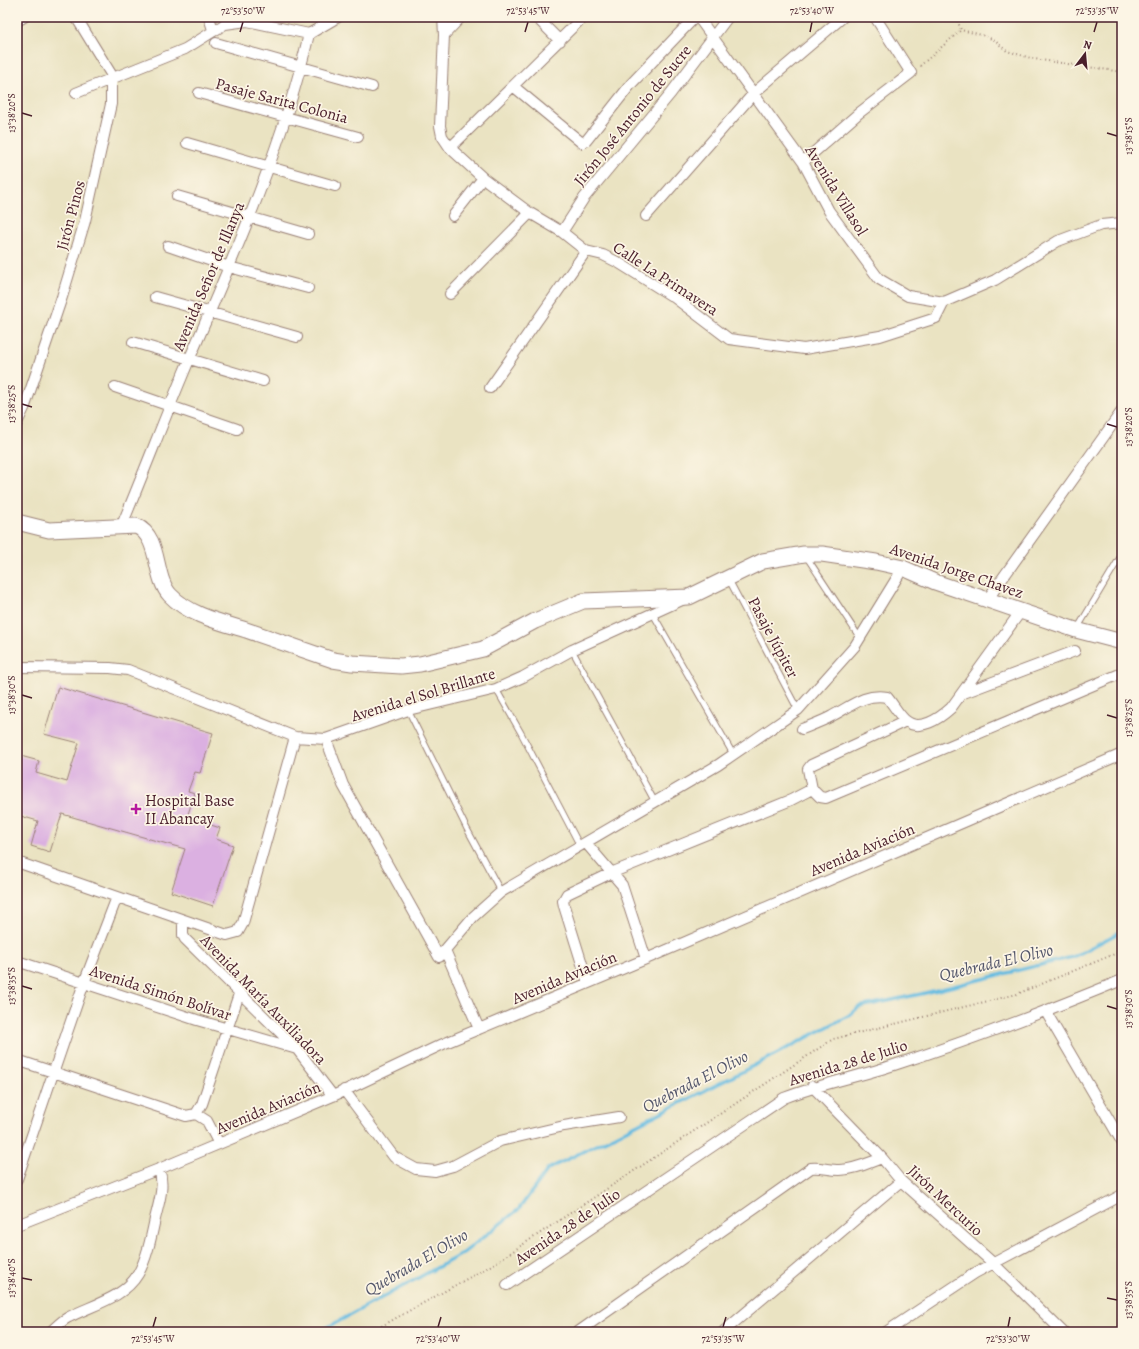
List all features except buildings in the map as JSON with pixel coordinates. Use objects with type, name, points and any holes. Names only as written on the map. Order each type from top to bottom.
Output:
[{"type":"street","points":[[17,21],[24,17]]},
{"type":"street","points":[[76,17],[112,78]]},
{"type":"street","points":[[209,17],[213,30]]},
{"type":"street","points":[[76,93],[185,49],[213,30],[225,24],[247,21],[309,34],[338,17]]},
{"type":"street","name":"Calle La Primavera","points":[[443,17],[444,35],[440,126],[442,136],[450,148],[482,178],[530,213],[562,232],[586,251],[603,254],[675,298],[729,338],[804,349],[880,336],[936,318],[944,302]]},
{"type":"street","points":[[444,35],[461,17]]},
{"type":"street","points":[[536,17],[560,41]]},
{"type":"street","points":[[450,148],[583,17]]},
{"type":"street","points":[[513,86],[578,142],[582,143],[586,141],[631,84],[695,17]]},
{"type":"street","name":"Avenida Villasol","points":[[698,17],[803,162],[829,211],[879,279],[908,296],[944,302]]},
{"type":"street","name":"Jirón José Antonio de Sucre","points":[[562,232],[584,198],[671,93],[728,17]]},
{"type":"street","points":[[646,216],[754,93],[843,17]]},
{"type":"street","points":[[803,162],[860,113],[911,73],[874,17]]},
{"type":"street","name":"Avenida Señor de Illanya","points":[[122,525],[189,360],[250,216],[286,116],[301,67],[309,34]]},
{"type":"street","points":[[216,43],[372,87]]},
{"type":"street","name":"Jirón Pinos","points":[[17,423],[25,406],[62,297],[85,221],[111,104],[112,78]]},
{"type":"street","name":"Pasaje Sarita Colonia","points":[[199,93],[358,137]]},
{"type":"street","points":[[187,143],[335,186]]},
{"type":"street","points":[[453,216],[482,178]]},
{"type":"street","points":[[177,196],[308,234]]},
{"type":"street","points":[[450,294],[530,213]]},
{"type":"street","points":[[944,302],[996,280],[1058,241],[1101,225],[1122,223]]},
{"type":"street","points":[[168,246],[228,267],[308,288]]},
{"type":"street","points":[[490,388],[586,251]]},
{"type":"street","points":[[155,297],[297,337]]},
{"type":"street","points":[[133,342],[263,381]]},
{"type":"street","points":[[115,387],[170,407],[237,428]]},
{"type":"street","points":[[987,600],[1122,411]]},
{"type":"street","points":[[17,522],[49,530],[122,525],[136,526],[143,529],[152,545],[164,588],[171,596],[193,612],[333,660],[352,663],[401,666],[420,664],[484,649],[535,621],[583,601],[689,597]]},
{"type":"street","name":"Avenida Jorge Chavez","points":[[689,597],[763,561],[804,554],[822,554],[876,562],[903,568],[935,582],[987,600],[1076,630],[1122,642]]},
{"type":"street","points":[[326,739],[344,785],[439,956],[473,917],[502,892],[655,802],[733,754],[798,710],[855,646],[903,568]]},
{"type":"street","name":"Avenida el Sol Brillante","points":[[17,667],[110,668],[128,670],[295,737],[326,739],[408,710],[496,689],[523,677],[572,650],[689,597]]},
{"type":"street","points":[[802,729],[830,717],[864,698],[876,695],[887,697],[906,720],[916,725],[928,723],[941,716],[951,708],[1021,611]]},
{"type":"street","points":[[961,694],[1075,651]]},
{"type":"street","points":[[906,720],[810,766],[808,769],[812,789],[820,797],[826,798],[1122,673]]},
{"type":"street","name":"Avenida María Auxiliadora","points":[[17,862],[183,921],[227,935],[238,932],[243,923],[295,737]]},
{"type":"street","name":"Avenida Aviación","points":[[17,1225],[159,1169],[333,1096],[479,1029],[646,959],[1122,754]]},
{"type":"street","points":[[588,983],[563,901],[567,894],[611,873],[791,800],[812,789]]},
{"type":"street","points":[[583,845],[622,885],[646,959]]},
{"type":"street","points":[[17,1179],[84,983],[117,897]]},
{"type":"street","name":"Avenida María Auxiliadora","points":[[183,921],[183,935],[185,939],[239,994],[297,1049],[333,1096]]},
{"type":"street","points":[[445,950],[479,1029]]},
{"type":"street","name":"Avenida Simón Bolívar","points":[[17,961],[228,1029],[297,1049]]},
{"type":"street","name":"Avenida 28 de Julio","points":[[507,1285],[772,1104],[812,1086],[892,1066],[1046,1012],[1122,980]]},
{"type":"street","points":[[196,1114],[202,1104],[239,994]]},
{"type":"street","points":[[1046,1012],[1122,1142]]},
{"type":"street","points":[[17,1060],[186,1116],[196,1114],[207,1121],[219,1144]]},
{"type":"street","name":"Jirón Mercurio","points":[[812,1086],[882,1158],[901,1182],[993,1263],[1063,1332]]},
{"type":"street","points":[[344,1090],[394,1157],[416,1169],[435,1171],[453,1166],[500,1141],[564,1126],[619,1117]]},
{"type":"street","points":[[578,1332],[811,1168],[821,1167],[839,1170],[854,1168],[882,1158]]},
{"type":"street","points":[[50,1332],[67,1318],[110,1298],[127,1287],[137,1275],[145,1260],[162,1190],[162,1178],[159,1169]]},
{"type":"street","points":[[723,1332],[901,1182]]},
{"type":"street","points":[[886,1332],[975,1273],[1122,1195]]},
{"type":"lane","points":[[804,554],[860,638]]},
{"type":"lane","points":[[1076,630],[1122,554]]},
{"type":"lane","name":"Pasaje Júpiter","points":[[728,577],[798,710]]},
{"type":"lane","points":[[653,614],[733,754]]},
{"type":"lane","points":[[572,650],[655,802]]},
{"type":"lane","points":[[496,689],[583,845]]},
{"type":"lane","points":[[408,710],[462,821],[502,892]]},
{"type":"path","points":[[956,17],[961,30]]},
{"type":"path","points":[[911,73],[961,30]]},
{"type":"path","points":[[961,30],[982,35],[994,40],[1007,51],[1034,59],[1122,72]]},
{"type":"waterway","name":"Quebrada El Olivo","points":[[319,1332],[462,1254],[519,1209],[548,1169],[738,1074],[848,1016],[859,1007],[921,994],[1073,957],[1122,931]]},
{"type":"place","name":"Hospital Base II Abancay","points":[[136,809]]}]
